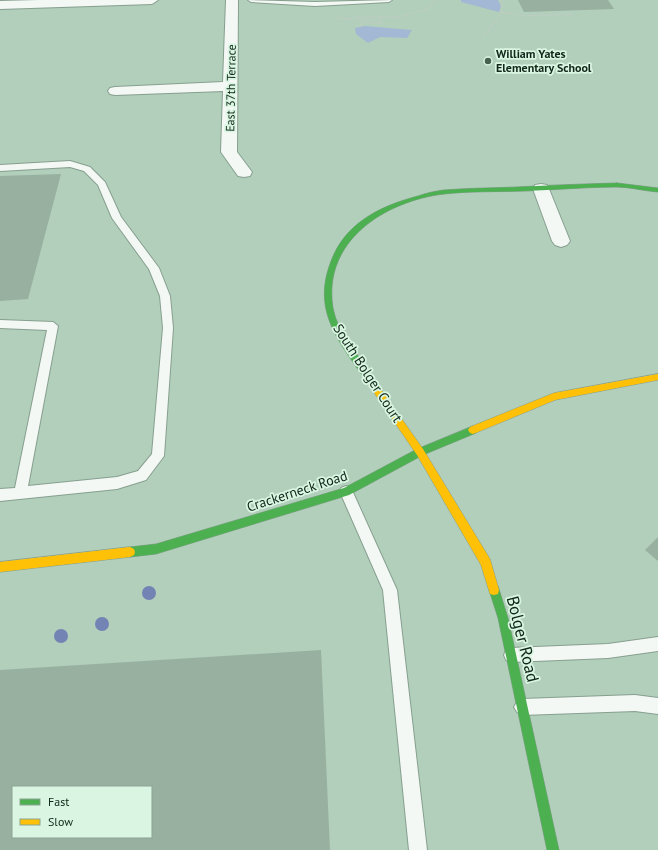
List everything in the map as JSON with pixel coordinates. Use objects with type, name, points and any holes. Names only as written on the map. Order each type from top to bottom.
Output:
[{"type":"street","points":[[0,5],[152,0]]},
{"type":"street","name":"East 37th Terrace","points":[[232,0],[229,152],[244,172]]},
{"type":"street","points":[[115,91],[231,86]]},
{"type":"street","name":"South Bolger Court","points":[[420,452],[341,337],[331,315],[328,295],[329,277],[336,256],[347,236],[368,218],[383,209],[419,197],[444,192],[617,185],[658,190]]},
{"type":"street","points":[[541,188],[561,241]]},
{"type":"street","name":"Crackerneck Road","points":[[0,567],[156,549],[346,492],[420,452],[554,396],[658,377]]},
{"type":"street","name":"Bolger Road","points":[[420,452],[486,563],[503,618],[553,850]]},
{"type":"lane","points":[[251,0],[315,4],[389,0]]},
{"type":"lane","points":[[0,168],[70,164],[87,169],[102,184],[117,218],[154,268],[165,296],[168,328],[158,456],[142,476],[117,483],[0,495]]},
{"type":"lane","points":[[0,324],[53,326],[20,493]]},
{"type":"lane","points":[[346,492],[390,590],[418,850]]},
{"type":"lane","points":[[511,655],[608,651],[658,644]]},
{"type":"lane","points":[[522,707],[635,703],[658,706]]},
{"type":"path","points":[[361,26],[360,23],[382,23],[381,20],[338,19],[338,17],[400,16],[427,9],[436,0]]},
{"type":"path","points":[[484,35],[501,15],[503,5],[501,0]]},
{"type":"path","points":[[502,12],[524,16],[573,14]]},
{"type":"shaded area","points":[[461,0],[498,0],[501,6],[499,12],[461,2]]},
{"type":"shaded area","points":[[365,26],[412,30],[407,38],[380,37],[368,43],[356,34],[355,28]]},
{"type":"building","points":[[518,0],[608,0],[614,9],[524,12]]},
{"type":"building","points":[[61,174],[28,299],[0,301],[0,176]]},
{"type":"building","points":[[658,537],[658,561],[645,550]]},
{"type":"building","points":[[321,650],[330,850],[0,850],[0,670]]},
{"type":"traffic: fast","points":[[367,376],[347,347],[334,324],[329,310],[328,290],[333,265],[341,248],[351,234],[363,223],[377,214],[392,206],[443,192],[617,185],[658,190]]},
{"type":"traffic: fast","points":[[130,552],[156,549],[346,492],[420,452],[473,430]]},
{"type":"traffic: fast","points":[[494,590],[503,618],[553,850]]},
{"type":"traffic: slow","points":[[367,376],[420,452],[486,563],[494,590]]},
{"type":"traffic: slow","points":[[473,430],[554,397],[658,377]]},
{"type":"traffic: slow","points":[[0,567],[130,552]]},
{"type":"place","name":"William Yates Elementary School","points":[[488,61]]}]
